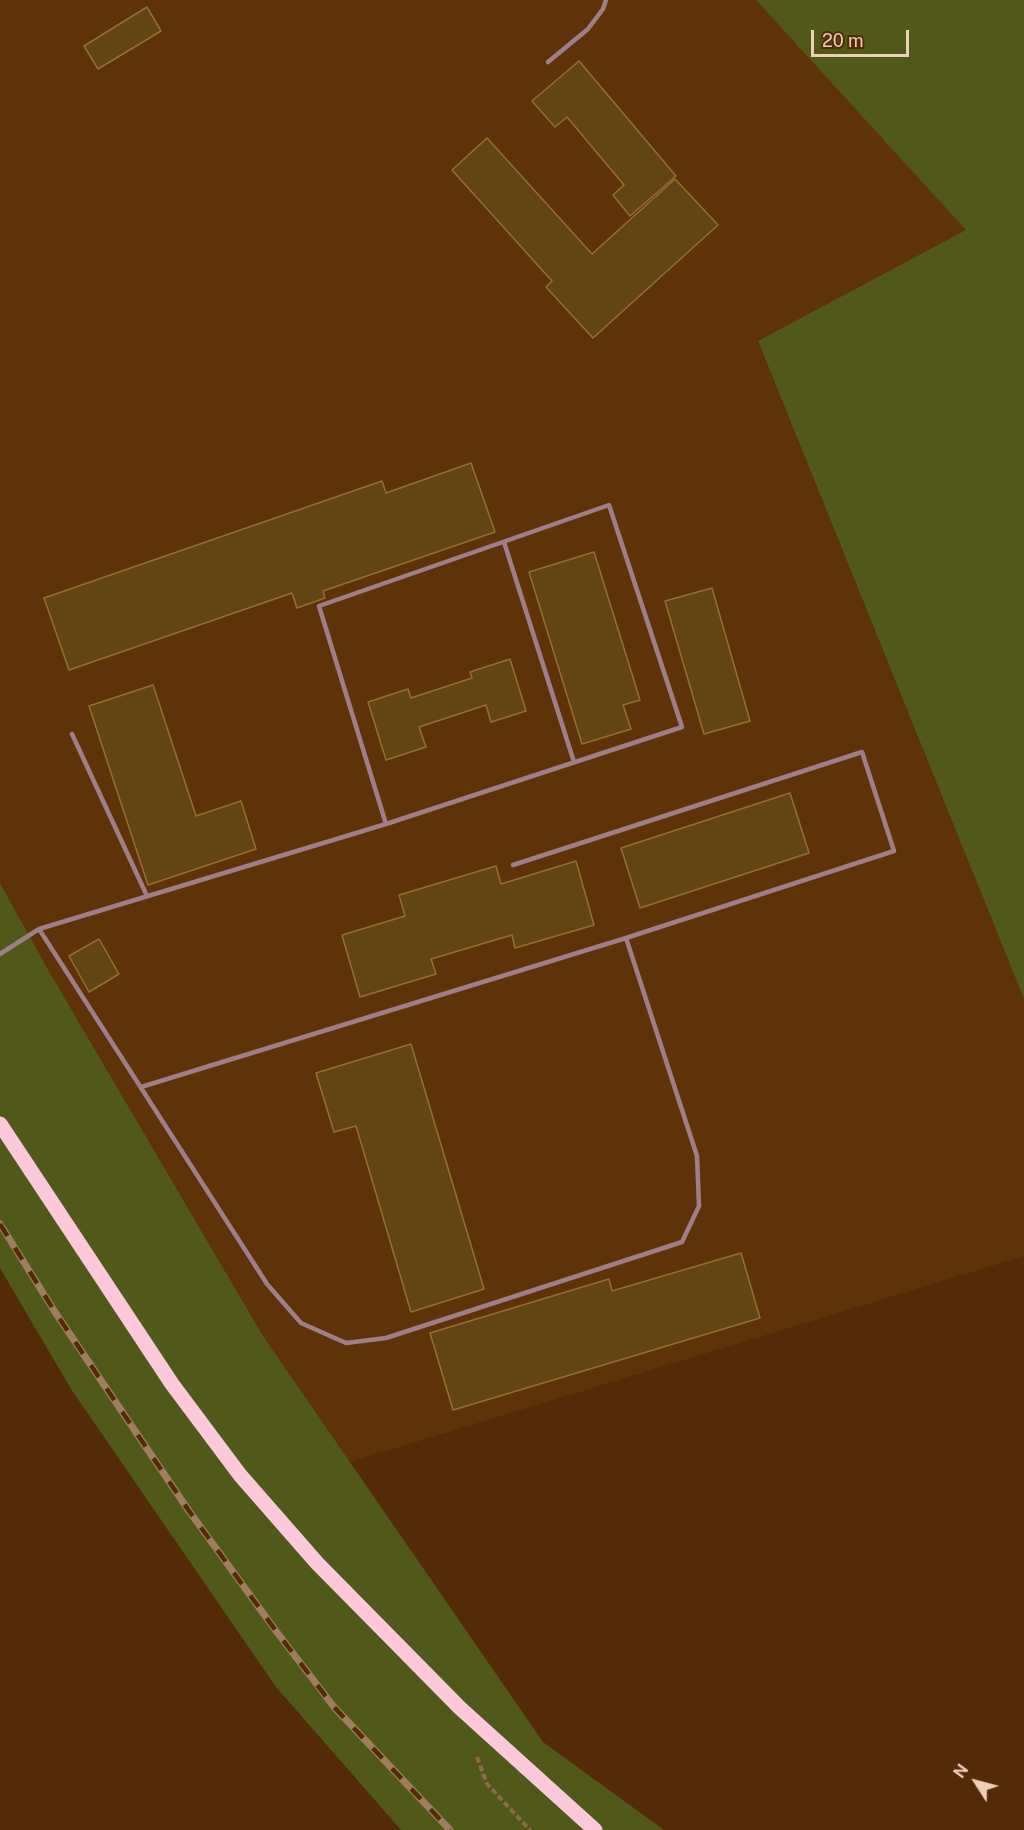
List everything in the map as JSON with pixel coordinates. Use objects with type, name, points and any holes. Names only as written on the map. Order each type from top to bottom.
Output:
[{"type":"main road","points":[[0,1124],[172,1384],[240,1475],[317,1563],[460,1708],[595,1830]]},
{"type":"lane","points":[[548,62],[588,29],[603,9],[606,0]]},
{"type":"lane","points":[[0,954],[39,929],[386,824],[682,727],[609,505],[319,606],[386,824]]},
{"type":"lane","points":[[504,542],[574,762]]},
{"type":"lane","points":[[72,734],[147,896]]},
{"type":"lane","points":[[141,1088],[626,938],[894,851],[862,753],[513,865]]},
{"type":"lane","points":[[39,929],[267,1284],[301,1323],[346,1343],[386,1338],[682,1242],[699,1206],[697,1156],[626,938]]},
{"type":"path","points":[[475,1751],[487,1784],[530,1830]]},
{"type":"shaded area","points":[[0,0],[756,0],[967,230],[758,342],[1024,999],[1024,1256],[350,1462],[263,1336],[47,968],[0,883]]},
{"type":"green space","points":[[756,0],[1024,0],[1024,999],[758,341],[966,230]]},
{"type":"green space","points":[[0,883],[47,968],[263,1336],[543,1742],[664,1830],[401,1830],[276,1687],[71,1389],[0,1268]]},
{"type":"building","points":[[147,7],[161,31],[98,69],[84,46]]},
{"type":"building","points":[[579,61],[676,176],[630,216],[613,195],[624,185],[567,117],[555,127],[532,101]]},
{"type":"building","points":[[487,138],[592,254],[675,179],[718,225],[593,338],[546,287],[552,281],[452,170]]},
{"type":"building","points":[[471,463],[495,532],[323,591],[325,598],[297,608],[292,593],[69,670],[44,598],[382,481],[386,493]]},
{"type":"building","points":[[594,552],[640,700],[623,705],[631,729],[582,744],[529,572]]},
{"type":"building","points":[[712,588],[750,721],[704,734],[665,601]]},
{"type":"building","points":[[510,659],[526,711],[491,722],[486,705],[419,727],[426,747],[386,760],[368,702],[408,689],[411,698],[472,678],[470,672]]},
{"type":"building","points":[[153,685],[196,816],[241,801],[256,849],[148,885],[89,706]]},
{"type":"building","points":[[790,793],[809,853],[640,908],[621,848]]},
{"type":"building","points":[[576,861],[594,925],[515,948],[512,935],[431,959],[436,974],[360,997],[342,935],[405,916],[399,895],[496,866],[501,884]]},
{"type":"building","points":[[99,939],[119,974],[89,992],[69,956]]},
{"type":"building","points":[[411,1044],[484,1289],[411,1312],[356,1126],[334,1132],[316,1073]]},
{"type":"building","points":[[741,1253],[760,1318],[453,1410],[430,1333],[609,1279],[612,1291]]},
{"type":"railway","points":[[0,1224],[55,1312],[189,1511],[276,1631],[334,1707],[450,1830]]}]
